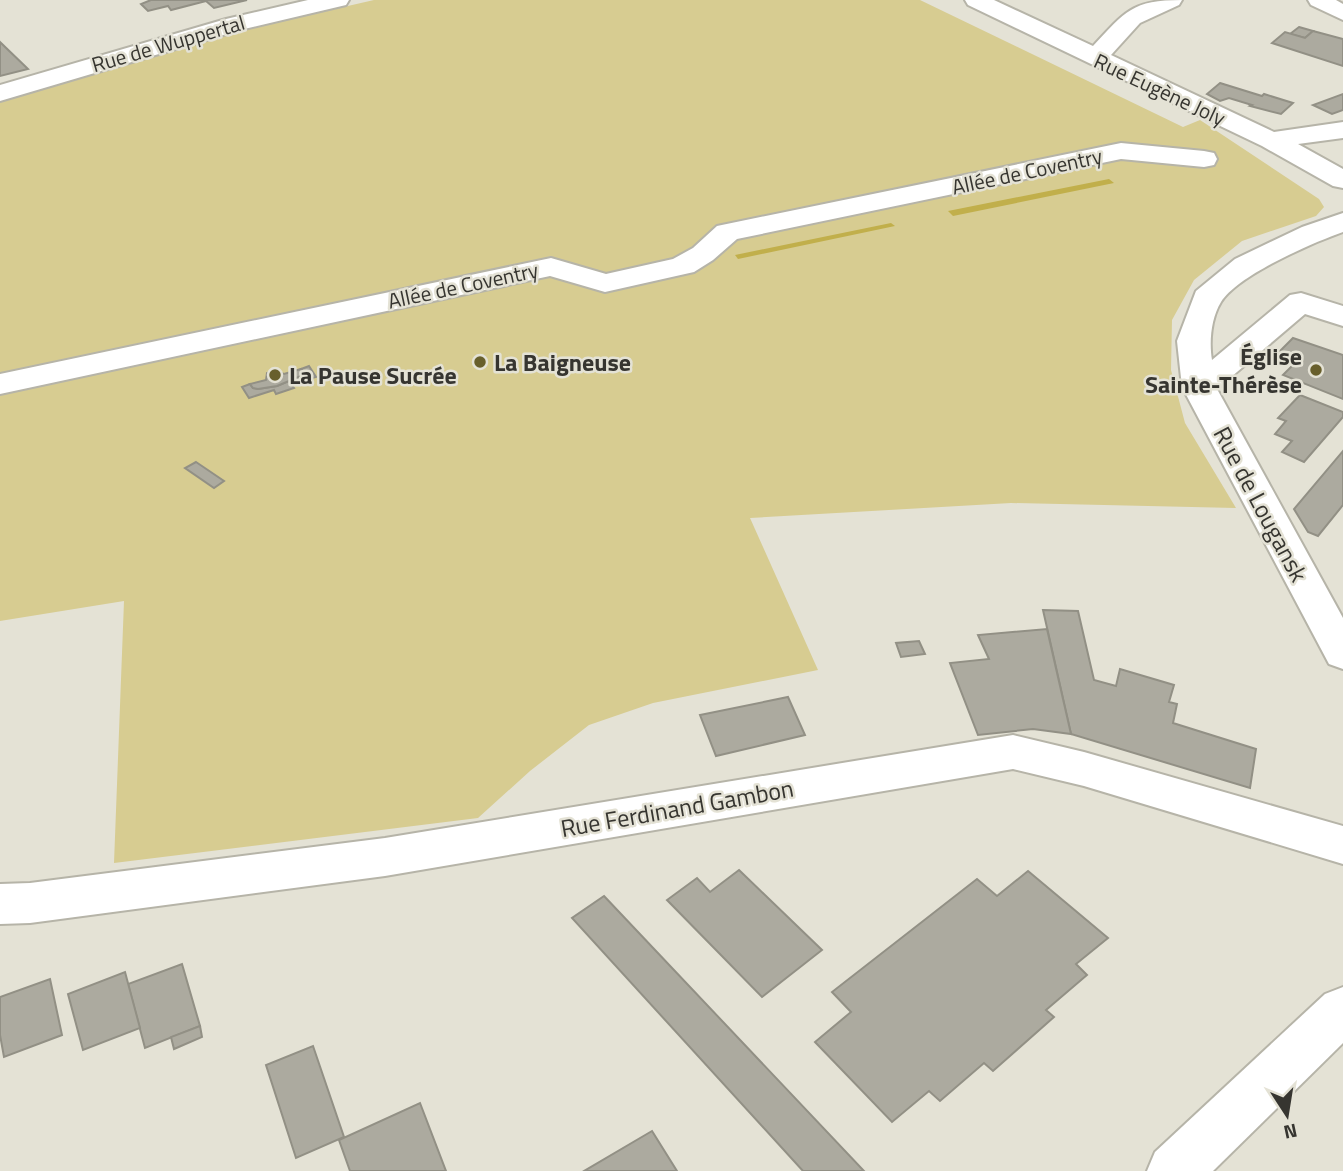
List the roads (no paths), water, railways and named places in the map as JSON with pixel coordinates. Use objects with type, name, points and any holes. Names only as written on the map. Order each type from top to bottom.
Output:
[{"type":"street","name":"Rue de Wuppertal","points":[[0,93],[234,24],[338,0]]},
{"type":"street","name":"Rue Eugène Joly","points":[[976,0],[1271,140],[1343,180]]},
{"type":"street","points":[[1096,58],[1132,18],[1171,0]]},
{"type":"street","points":[[1320,0],[1343,13]]},
{"type":"street","points":[[1271,140],[1343,130]]},
{"type":"street","name":"Allée de Coventry","points":[[0,384],[551,267],[605,283],[683,267],[703,254],[727,232],[1121,151],[1205,159]]},
{"type":"street","name":"Rue de Lougansk","points":[[1343,222],[1312,233],[1247,265],[1207,299],[1193,341],[1199,387],[1343,654]]},
{"type":"street","points":[[1199,387],[1301,302],[1343,317]]},
{"type":"street","name":"Rue Ferdinand Gambon","points":[[0,904],[30,903],[385,857],[1013,752],[1084,769],[1343,845]]},
{"type":"street","points":[[1174,1171],[1343,1010]]},
{"type":"place","name":"La Baigneuse","points":[[480,362]]},
{"type":"place","name":"Église Sainte-Thérèse","points":[[1316,370]]},
{"type":"place","name":"La Pause Sucrée","points":[[275,375]]}]
